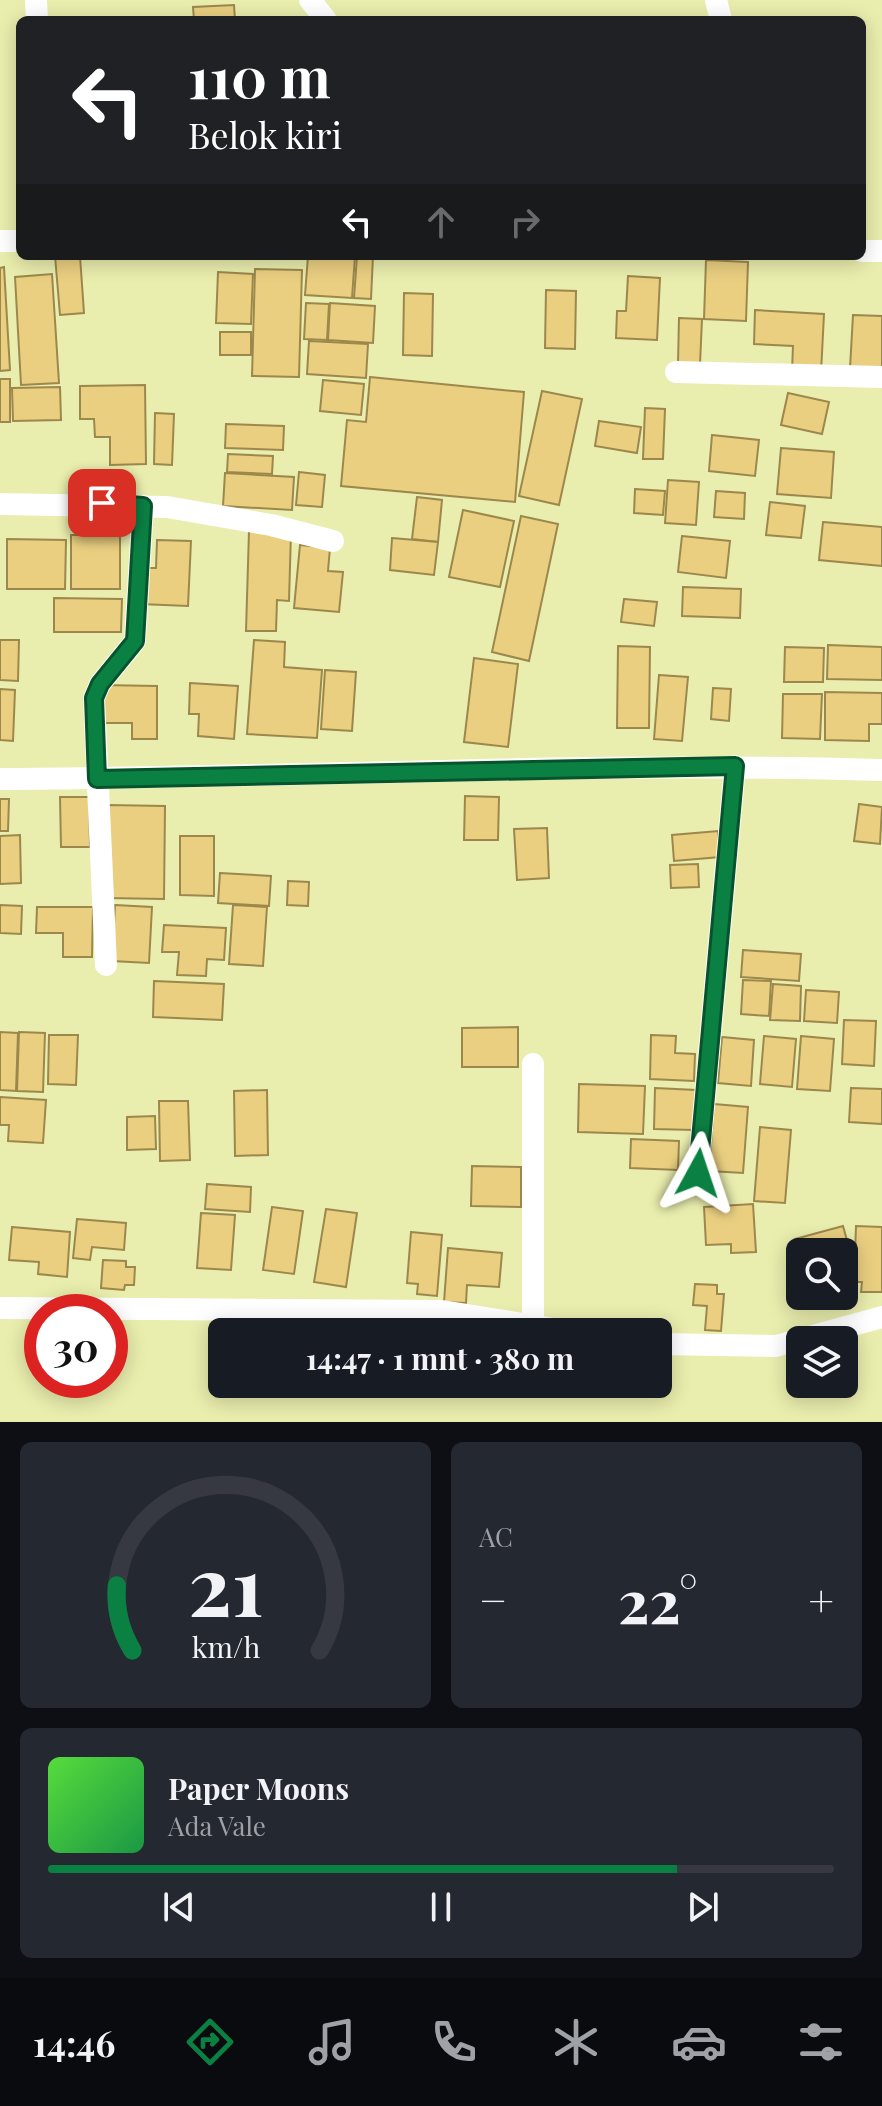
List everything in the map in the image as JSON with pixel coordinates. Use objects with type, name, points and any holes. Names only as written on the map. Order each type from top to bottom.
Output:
[{"type":"street","points":[[310,0],[323,16]]},
{"type":"street","points":[[676,372],[882,377]]},
{"type":"street","points":[[0,504],[143,506],[271,525],[333,541]]},
{"type":"street","points":[[106,965],[94,698],[100,684],[135,641],[143,506]]},
{"type":"street","points":[[698,1173],[735,766]]},
{"type":"street","points":[[0,779],[735,766],[882,770]]},
{"type":"street","points":[[533,1064],[533,1318]]},
{"type":"street","points":[[0,1308],[442,1311],[482,1318]]},
{"type":"street","points":[[672,1344],[776,1346],[882,1317]]},
{"type":"building","points":[[234,5],[235,16],[194,16],[193,7]]},
{"type":"building","points":[[55,260],[80,260],[84,313],[60,315]]},
{"type":"building","points":[[308,260],[355,260],[352,298],[305,295]]},
{"type":"building","points":[[357,260],[373,260],[371,299],[354,298]]},
{"type":"building","points":[[706,260],[748,262],[746,321],[704,319]]},
{"type":"building","points":[[4,267],[10,370],[0,371],[0,268]]},
{"type":"building","points":[[255,269],[302,270],[299,377],[252,376]]},
{"type":"building","points":[[218,272],[253,274],[251,324],[216,323]]},
{"type":"building","points":[[52,274],[59,383],[21,385],[15,277]]},
{"type":"building","points":[[628,276],[660,278],[657,340],[616,338],[617,311],[626,311]]},
{"type":"building","points":[[546,290],[576,291],[575,349],[545,348]]},
{"type":"building","points":[[404,293],[433,294],[432,356],[403,355]]},
{"type":"building","points":[[306,303],[329,304],[327,340],[304,339]]},
{"type":"building","points":[[330,303],[375,306],[373,343],[328,340]]},
{"type":"building","points":[[755,310],[824,314],[821,373],[792,371],[793,346],[754,344]]},
{"type":"building","points":[[853,315],[882,316],[882,370],[850,368]]},
{"type":"building","points":[[679,318],[702,319],[700,364],[678,363]]},
{"type":"building","points":[[220,332],[251,332],[251,355],[220,355]]},
{"type":"building","points":[[309,341],[368,344],[366,378],[307,374]]},
{"type":"building","points":[[370,377],[524,392],[515,502],[341,486],[347,420],[366,422]]},
{"type":"building","points":[[0,379],[10,379],[10,422],[0,422]]},
{"type":"building","points":[[323,380],[364,384],[361,415],[320,411]]},
{"type":"building","points":[[145,385],[146,464],[110,465],[110,437],[95,437],[94,419],[80,419],[80,386]]},
{"type":"building","points":[[60,387],[61,420],[13,421],[12,388]]},
{"type":"building","points":[[542,391],[582,399],[559,505],[519,496]]},
{"type":"building","points":[[788,393],[829,402],[822,434],[781,425]]},
{"type":"building","points":[[645,408],[665,409],[663,459],[643,459]]},
{"type":"building","points":[[155,413],[174,414],[172,465],[154,464]]},
{"type":"building","points":[[599,421],[641,427],[637,453],[595,446]]},
{"type":"building","points":[[226,424],[284,426],[283,450],[225,448]]},
{"type":"building","points":[[712,435],[759,440],[755,476],[709,471]]},
{"type":"building","points":[[781,448],[834,452],[831,498],[777,494]]},
{"type":"building","points":[[228,454],[273,456],[272,474],[227,472]]},
{"type":"building","points":[[299,472],[325,475],[322,507],[296,505]]},
{"type":"building","points":[[225,473],[294,477],[292,510],[223,506]]},
{"type":"building","points":[[668,480],[699,482],[696,525],[665,523]]},
{"type":"building","points":[[635,489],[665,491],[663,515],[634,513]]},
{"type":"building","points":[[716,491],[745,493],[744,519],[714,517]]},
{"type":"building","points":[[417,497],[442,500],[438,542],[412,539]]},
{"type":"building","points":[[770,502],[805,506],[801,538],[766,535]]},
{"type":"building","points":[[463,510],[514,521],[500,587],[449,577]]},
{"type":"building","points":[[521,516],[558,524],[529,661],[492,652]]},
{"type":"building","points":[[823,522],[882,527],[882,566],[819,560]]},
{"type":"building","points":[[249,531],[291,532],[289,601],[277,600],[276,631],[246,631]]},
{"type":"building","points":[[71,535],[120,535],[120,589],[71,589]]},
{"type":"building","points":[[682,536],[730,541],[726,578],[678,572]]},
{"type":"building","points":[[392,538],[438,542],[434,575],[390,570]]},
{"type":"building","points":[[7,539],[66,540],[65,589],[7,589]]},
{"type":"building","points":[[157,540],[191,541],[188,606],[140,604],[142,568],[156,568]]},
{"type":"building","points":[[300,545],[330,548],[328,571],[343,572],[339,612],[294,608]]},
{"type":"building","points":[[683,587],[741,589],[740,618],[682,616]]},
{"type":"building","points":[[54,598],[122,599],[121,632],[54,632]]},
{"type":"building","points":[[624,599],[657,602],[654,626],[621,622]]},
{"type":"building","points":[[0,640],[19,640],[18,681],[0,680]]},
{"type":"building","points":[[254,640],[285,642],[284,667],[322,670],[317,738],[247,734]]},
{"type":"building","points":[[828,645],[882,647],[882,680],[827,679]]},
{"type":"building","points":[[618,646],[650,647],[649,728],[617,728]]},
{"type":"building","points":[[785,647],[824,648],[823,682],[784,682]]},
{"type":"building","points":[[474,658],[518,664],[508,747],[464,742]]},
{"type":"building","points":[[325,670],[356,672],[352,731],[321,729]]},
{"type":"building","points":[[659,675],[688,677],[682,741],[654,739]]},
{"type":"building","points":[[190,683],[238,686],[234,739],[198,736],[199,714],[189,714]]},
{"type":"building","points":[[100,685],[157,686],[157,739],[132,739],[132,723],[100,723]]},
{"type":"building","points":[[713,688],[731,689],[729,721],[711,719]]},
{"type":"building","points":[[0,689],[15,690],[13,741],[0,740]]},
{"type":"building","points":[[825,692],[882,693],[882,724],[869,724],[869,741],[825,740]]},
{"type":"building","points":[[783,694],[822,694],[820,739],[782,738]]},
{"type":"building","points":[[465,796],[499,797],[498,840],[464,840]]},
{"type":"building","points":[[60,797],[89,797],[90,847],[61,847]]},
{"type":"building","points":[[0,799],[9,799],[8,831],[0,831]]},
{"type":"building","points":[[859,804],[882,807],[880,844],[854,841]]},
{"type":"building","points":[[107,805],[165,806],[164,899],[106,898]]},
{"type":"building","points":[[547,828],[549,878],[517,880],[514,829]]},
{"type":"building","points":[[718,831],[720,857],[674,861],[672,835]]},
{"type":"building","points":[[20,835],[21,883],[0,884],[0,836]]},
{"type":"building","points":[[180,836],[214,836],[214,896],[180,895]]},
{"type":"building","points":[[698,864],[699,887],[671,888],[670,865]]},
{"type":"building","points":[[220,873],[271,876],[269,906],[218,903]]},
{"type":"building","points":[[288,881],[309,882],[308,906],[287,905]]},
{"type":"building","points":[[0,905],[22,906],[21,934],[0,933]]},
{"type":"building","points":[[115,905],[152,907],[149,963],[112,961]]},
{"type":"building","points":[[233,905],[267,907],[263,966],[229,964]]},
{"type":"building","points":[[37,907],[93,907],[92,957],[63,957],[63,933],[36,933]]},
{"type":"building","points":[[164,925],[226,928],[224,960],[207,959],[206,976],[177,975],[179,952],[162,952]]},
{"type":"building","points":[[743,950],[801,954],[799,981],[741,977]]},
{"type":"building","points":[[743,980],[771,981],[769,1016],[741,1014]]},
{"type":"building","points":[[154,981],[224,984],[222,1020],[153,1017]]},
{"type":"building","points":[[773,984],[801,986],[800,1021],[770,1020]]},
{"type":"building","points":[[806,990],[839,992],[837,1023],[804,1021]]},
{"type":"building","points":[[844,1020],[876,1021],[874,1066],[842,1064]]},
{"type":"building","points":[[518,1027],[518,1067],[462,1067],[462,1028]]},
{"type":"building","points":[[0,1032],[18,1033],[16,1091],[0,1090]]},
{"type":"building","points":[[19,1032],[45,1033],[43,1092],[17,1091]]},
{"type":"building","points":[[49,1035],[78,1035],[76,1085],[48,1084]]},
{"type":"building","points":[[651,1035],[676,1036],[675,1053],[695,1054],[694,1081],[650,1079]]},
{"type":"building","points":[[764,1036],[796,1039],[792,1087],[760,1084]]},
{"type":"building","points":[[801,1036],[834,1039],[830,1091],[797,1089]]},
{"type":"building","points":[[722,1037],[754,1040],[751,1086],[718,1083]]},
{"type":"building","points":[[579,1084],[645,1086],[643,1134],[578,1132]]},
{"type":"building","points":[[655,1088],[696,1090],[694,1130],[654,1129]]},
{"type":"building","points":[[851,1088],[882,1089],[882,1124],[849,1122]]},
{"type":"building","points":[[267,1090],[268,1155],[235,1156],[234,1091]]},
{"type":"building","points":[[0,1097],[46,1100],[43,1143],[8,1141],[9,1125],[0,1125]]},
{"type":"building","points":[[159,1101],[188,1101],[190,1160],[160,1161]]},
{"type":"building","points":[[714,1104],[748,1107],[743,1173],[709,1171]]},
{"type":"building","points":[[155,1116],[156,1149],[127,1150],[127,1117]]},
{"type":"building","points":[[760,1127],[791,1130],[785,1203],[754,1201]]},
{"type":"building","points":[[631,1139],[679,1141],[678,1170],[630,1168]]},
{"type":"building","points":[[472,1166],[521,1167],[521,1207],[471,1206]]},
{"type":"building","points":[[207,1184],[251,1187],[250,1212],[205,1209]]},
{"type":"building","points":[[753,1204],[756,1252],[731,1253],[731,1244],[706,1245],[704,1207]]},
{"type":"building","points":[[272,1207],[303,1211],[294,1274],[263,1270]]},
{"type":"building","points":[[326,1209],[357,1213],[346,1287],[314,1282]]},
{"type":"building","points":[[201,1213],[235,1215],[231,1270],[197,1268]]},
{"type":"building","points":[[77,1219],[126,1223],[124,1250],[92,1247],[90,1260],[73,1258]]},
{"type":"building","points":[[843,1226],[846,1238],[799,1238]]},
{"type":"building","points":[[856,1226],[882,1227],[882,1292],[861,1292],[862,1282],[858,1282],[858,1238]]},
{"type":"building","points":[[12,1227],[70,1232],[67,1277],[38,1274],[39,1262],[9,1260]]},
{"type":"building","points":[[411,1232],[442,1235],[437,1296],[417,1294],[418,1284],[407,1283]]},
{"type":"building","points":[[448,1248],[502,1253],[499,1287],[467,1285],[466,1303],[444,1302]]},
{"type":"building","points":[[103,1260],[126,1261],[126,1267],[135,1267],[134,1285],[125,1285],[124,1290],[101,1288]]},
{"type":"building","points":[[695,1284],[717,1285],[717,1294],[724,1294],[721,1331],[705,1330],[707,1306],[693,1305]]},
{"type":"route","points":[[102,503],[143,506],[135,641],[100,684],[94,698],[97,779],[540,767],[735,766],[698,1173]]}]
